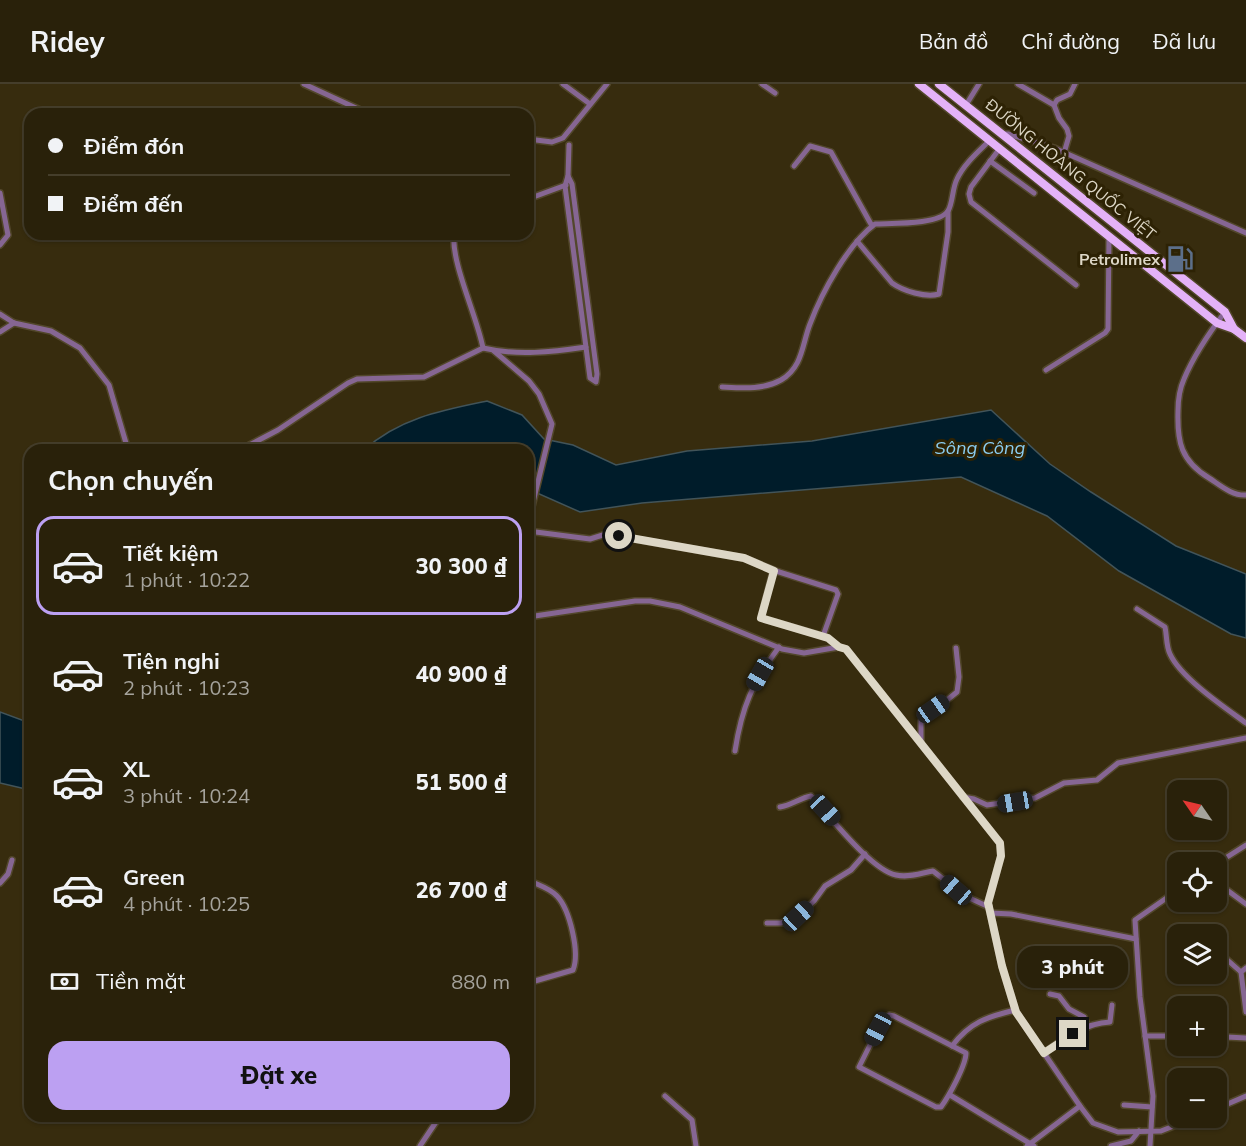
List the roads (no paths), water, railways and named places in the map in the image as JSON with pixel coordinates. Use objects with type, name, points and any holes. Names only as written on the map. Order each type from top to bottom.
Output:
[{"type":"highway","name":"ĐƯỜNG HOÀNG QUỐC VIỆT","points":[[919,84],[1217,322],[1234,329],[1246,338]]},
{"type":"highway","name":"ĐƯỜNG HOÀNG QUỐC VIỆT","points":[[939,84],[1225,312],[1234,329]]},
{"type":"highway","points":[[995,144],[1004,134]]},
{"type":"street","points":[[304,84],[356,108]]},
{"type":"street","points":[[563,84],[590,104]]},
{"type":"street","points":[[534,140],[552,142],[563,138],[607,84]]},
{"type":"street","points":[[762,84],[775,93]]},
{"type":"street","points":[[966,105],[979,84]]},
{"type":"street","points":[[1018,84],[1054,105],[1069,136],[1064,153]]},
{"type":"street","points":[[1054,105],[1057,100],[1070,94],[1075,84]]},
{"type":"street","points":[[568,132],[569,173],[597,374],[596,382],[590,378],[565,186],[569,173]]},
{"type":"street","points":[[1004,134],[1064,153],[1246,233]]},
{"type":"street","points":[[995,144],[990,161],[971,187],[969,194],[971,202],[1076,285]]},
{"type":"street","points":[[858,241],[892,283],[898,287],[933,296],[939,294],[948,232],[948,211],[957,179],[973,158],[995,144]]},
{"type":"street","points":[[794,166],[810,146],[831,153],[872,226]]},
{"type":"street","points":[[990,161],[1034,193]]},
{"type":"street","points":[[534,197],[572,184]]},
{"type":"street","points":[[0,193],[8,235],[0,245]]},
{"type":"street","points":[[722,387],[763,386],[786,376],[798,363],[808,327],[824,290],[858,241],[872,226],[924,221],[938,218],[948,211]]},
{"type":"street","points":[[1046,370],[1105,333],[1107,329],[1109,236]]},
{"type":"street","points":[[454,240],[454,250],[483,348]]},
{"type":"street","points":[[1225,312],[1197,353],[1182,382],[1178,406],[1179,442],[1192,464],[1204,475],[1233,493],[1246,495]]},
{"type":"street","points":[[0,314],[14,322],[51,332],[73,342],[86,354],[109,385],[126,444]]},
{"type":"street","points":[[0,332],[14,322]]},
{"type":"street","points":[[251,444],[278,430],[357,379],[424,377],[483,348],[494,351],[552,352],[586,347]]},
{"type":"street","points":[[494,351],[529,381],[548,412],[551,427],[534,495]]},
{"type":"street","points":[[534,532],[590,539],[606,534],[632,537],[744,558],[774,571],[838,592],[824,636]]},
{"type":"street","points":[[774,571],[761,618],[824,636],[839,647],[846,649],[1000,843],[1001,856],[988,903],[1015,1010],[1080,1106],[1093,1123],[1118,1132],[1161,1131],[1169,1128]]},
{"type":"street","points":[[534,616],[635,601],[651,601],[680,607],[779,647],[804,653],[839,647]]},
{"type":"street","points":[[1137,609],[1165,627],[1168,652],[1182,671],[1218,703],[1246,723]]},
{"type":"street","points":[[735,751],[742,714],[752,687],[779,647]]},
{"type":"street","points":[[921,744],[921,721],[933,709],[957,692],[959,676],[956,648]]},
{"type":"street","points":[[963,797],[987,805],[1035,798],[1064,783],[1097,780],[1118,763],[1246,738]]},
{"type":"street","points":[[780,807],[811,796],[865,854],[888,873],[912,876],[933,871],[965,896],[990,910],[1136,939]]},
{"type":"street","points":[[1227,857],[1246,845]]},
{"type":"street","points":[[767,923],[781,923],[798,916],[814,901],[825,886],[850,870],[865,854]]},
{"type":"street","points":[[0,883],[8,874],[12,860]]},
{"type":"street","points":[[534,883],[552,891],[565,907],[573,935],[575,960],[573,970],[534,981]]},
{"type":"street","points":[[1227,890],[1246,904]]},
{"type":"street","points":[[1150,1146],[1152,1084],[1140,997],[1135,920],[1167,898]]},
{"type":"street","points":[[1227,960],[1241,972],[1246,1012]]},
{"type":"street","points":[[1241,972],[1246,968]]},
{"type":"street","points":[[1050,994],[1059,996],[1069,1008],[1084,1017],[1088,1027]]},
{"type":"street","points":[[1044,1053],[1060,1041],[1088,1027],[1110,1022],[1112,1005]]},
{"type":"street","points":[[952,1046],[975,1023],[984,1018],[1015,1010]]},
{"type":"street","points":[[889,1015],[952,1046],[966,1053],[967,1056],[950,1095],[939,1108],[860,1068],[859,1065],[878,1029],[889,1015]]},
{"type":"street","points":[[1145,1036],[1167,1036]]},
{"type":"street","points":[[1227,1037],[1246,1038]]},
{"type":"street","points":[[950,1095],[1030,1145],[1080,1106]]},
{"type":"street","points":[[665,1096],[692,1120],[696,1146]]},
{"type":"street","points":[[1227,1104],[1246,1096]]},
{"type":"street","points":[[1124,1105],[1152,1107]]},
{"type":"street","points":[[420,1146],[436,1122]]},
{"type":"street","points":[[1111,1146],[1131,1141],[1139,1131]]},
{"type":"water","name":"Sông Công","points":[[487,401],[522,415],[544,439],[573,445],[616,465],[687,451],[812,441],[991,410],[1050,464],[1091,492],[1176,546],[1246,574],[1246,638],[1231,634],[1119,571],[1047,516],[961,477],[642,503],[580,512],[534,492],[534,444],[372,444],[392,430],[438,412]]},
{"type":"water","points":[[0,712],[24,721],[24,789],[0,783]]},
{"type":"place","name":"Petrolimex","points":[[1180,259]]}]
